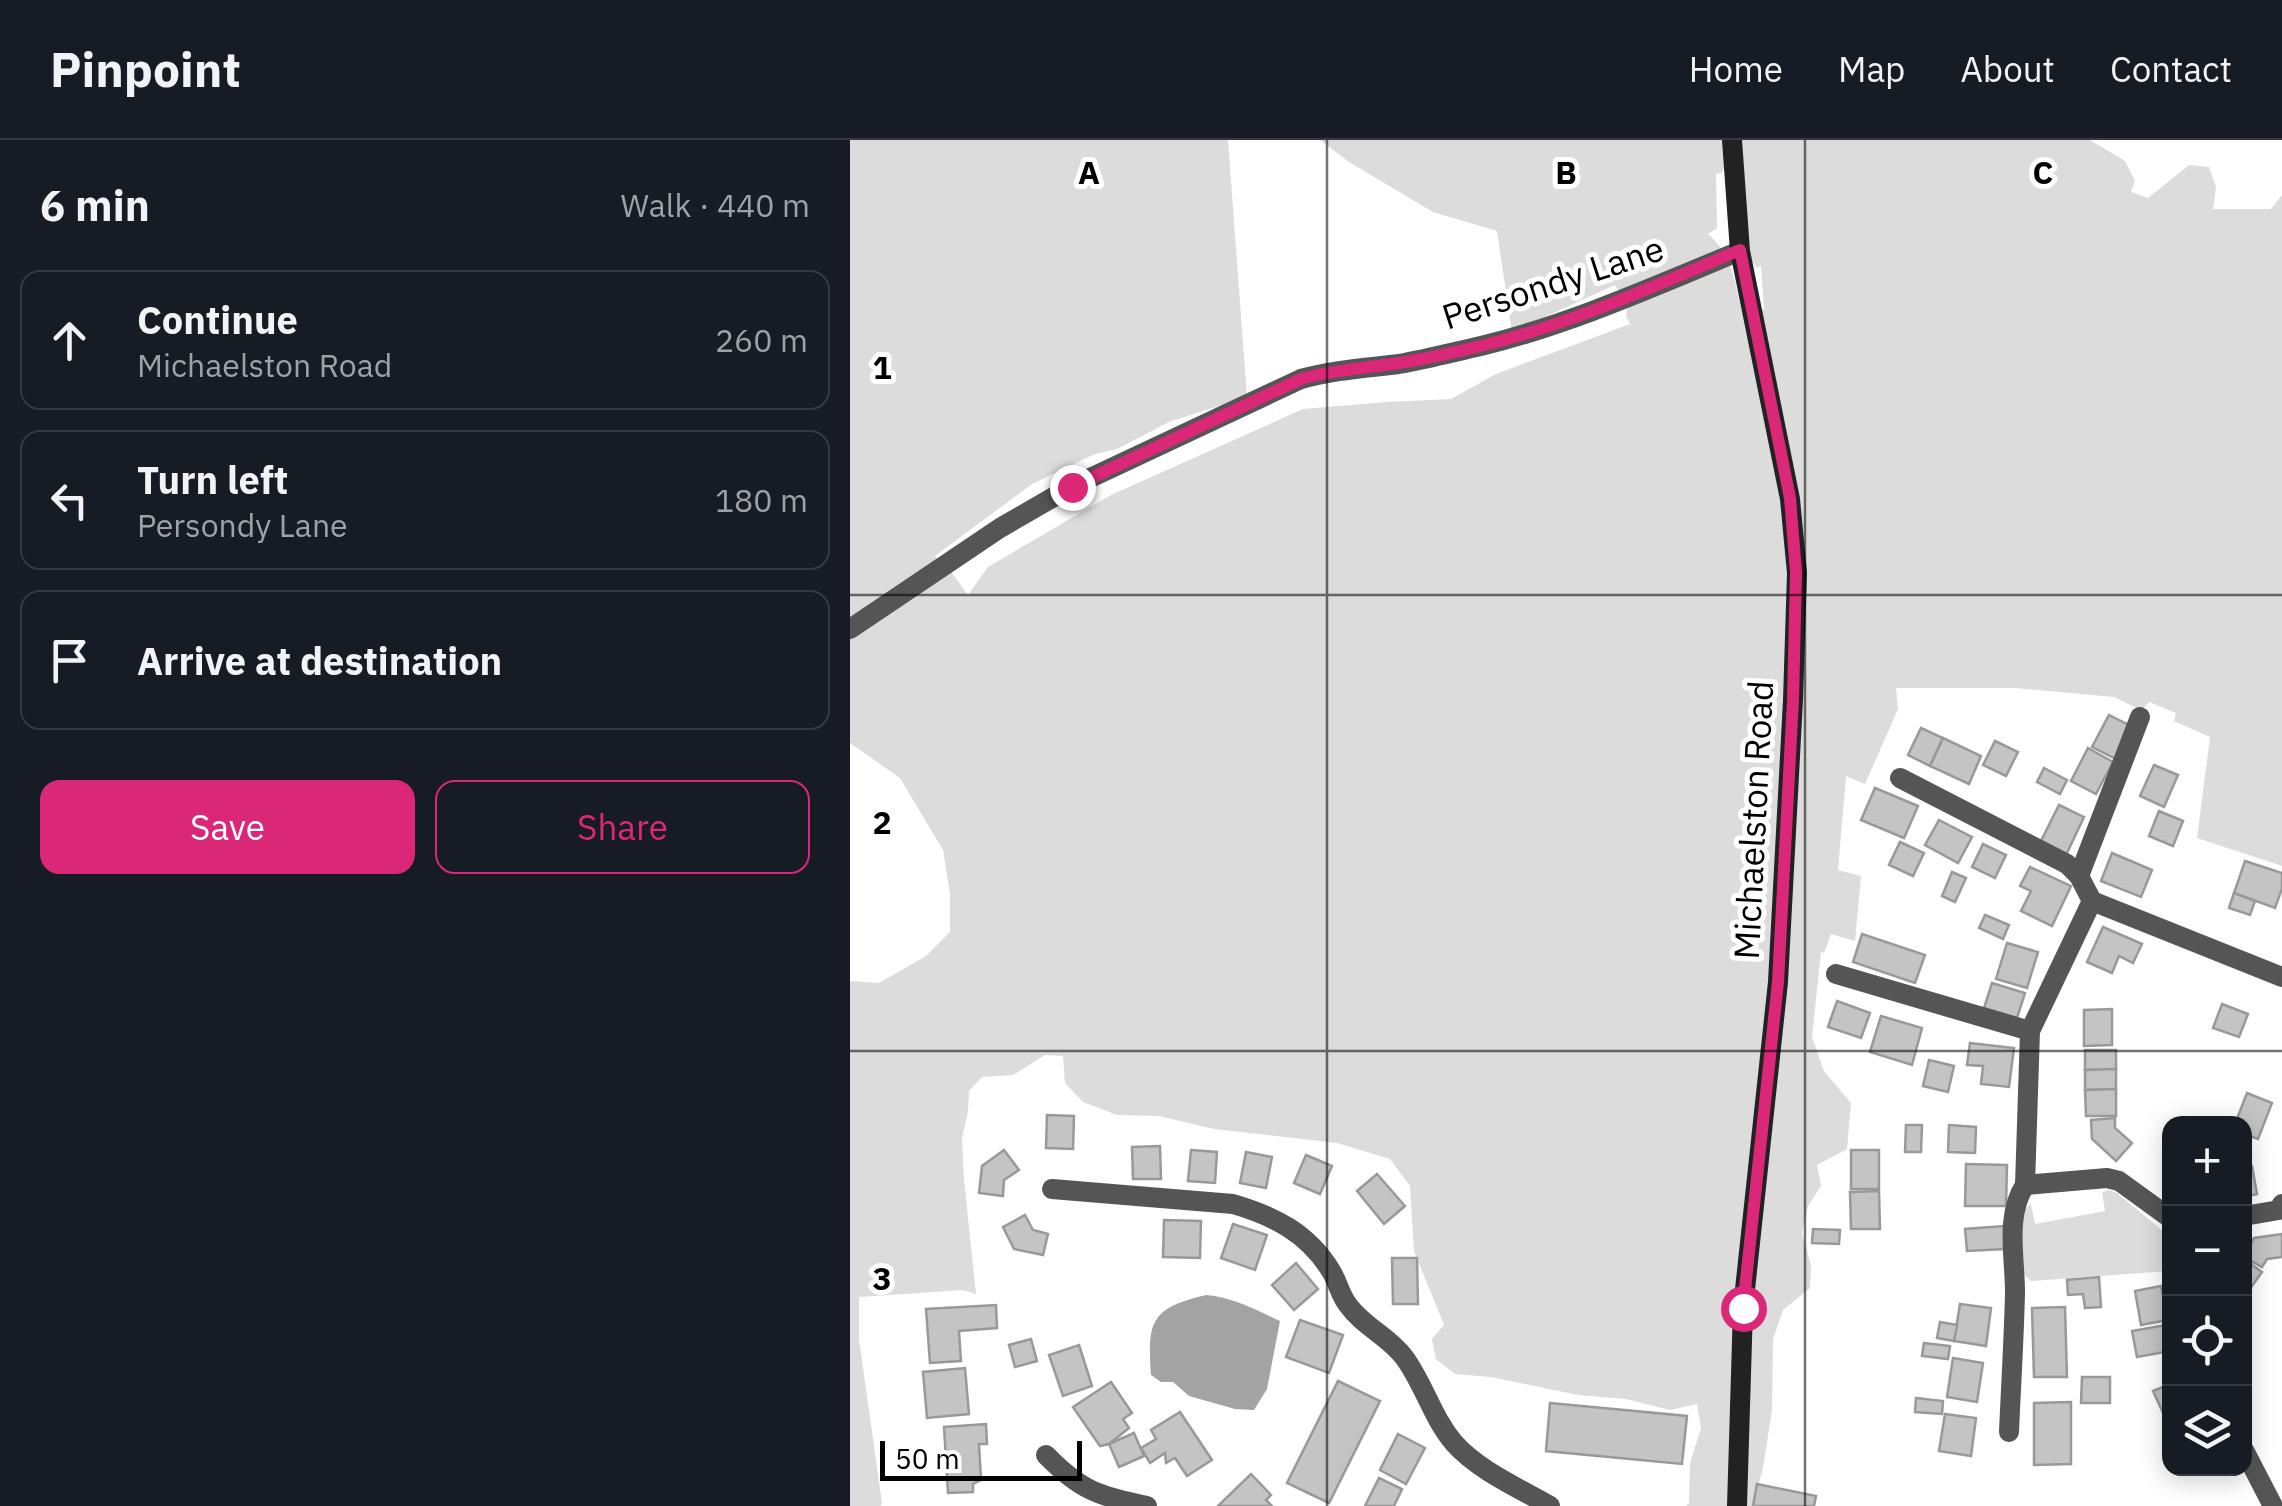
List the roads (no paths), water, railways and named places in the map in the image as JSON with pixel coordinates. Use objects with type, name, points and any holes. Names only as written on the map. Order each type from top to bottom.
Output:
[{"type":"street","name":"Michaelston Road","points":[[1732,140],[1740,250],[1790,498],[1796,572],[1778,982],[1743,1308],[1737,1506]]},
{"type":"street","name":"Persondy Lane","points":[[850,630],[1000,528],[1072,487],[1288,384],[1326,372],[1442,355],[1540,330],[1740,250]]},
{"type":"street","points":[[2079,876],[2140,717]]},
{"type":"street","points":[[1900,778],[2067,864],[2079,876],[2092,901],[2282,977]]},
{"type":"street","points":[[2008,1432],[2015,1292],[2014,1208],[2025,1185],[2030,1031],[2092,901]]},
{"type":"street","points":[[1836,974],[2030,1031]]},
{"type":"street","points":[[2025,1185],[2106,1178],[2119,1181],[2162,1212]]},
{"type":"street","points":[[1052,1190],[1233,1204],[1287,1225],[1320,1254],[1352,1311],[1406,1359],[1456,1446],[1550,1506]]},
{"type":"street","points":[[2252,1214],[2281,1208]]},
{"type":"street","points":[[1046,1455],[1079,1486],[1110,1499],[1148,1506]]},
{"type":"street","points":[[2252,1465],[2273,1506]]}]
